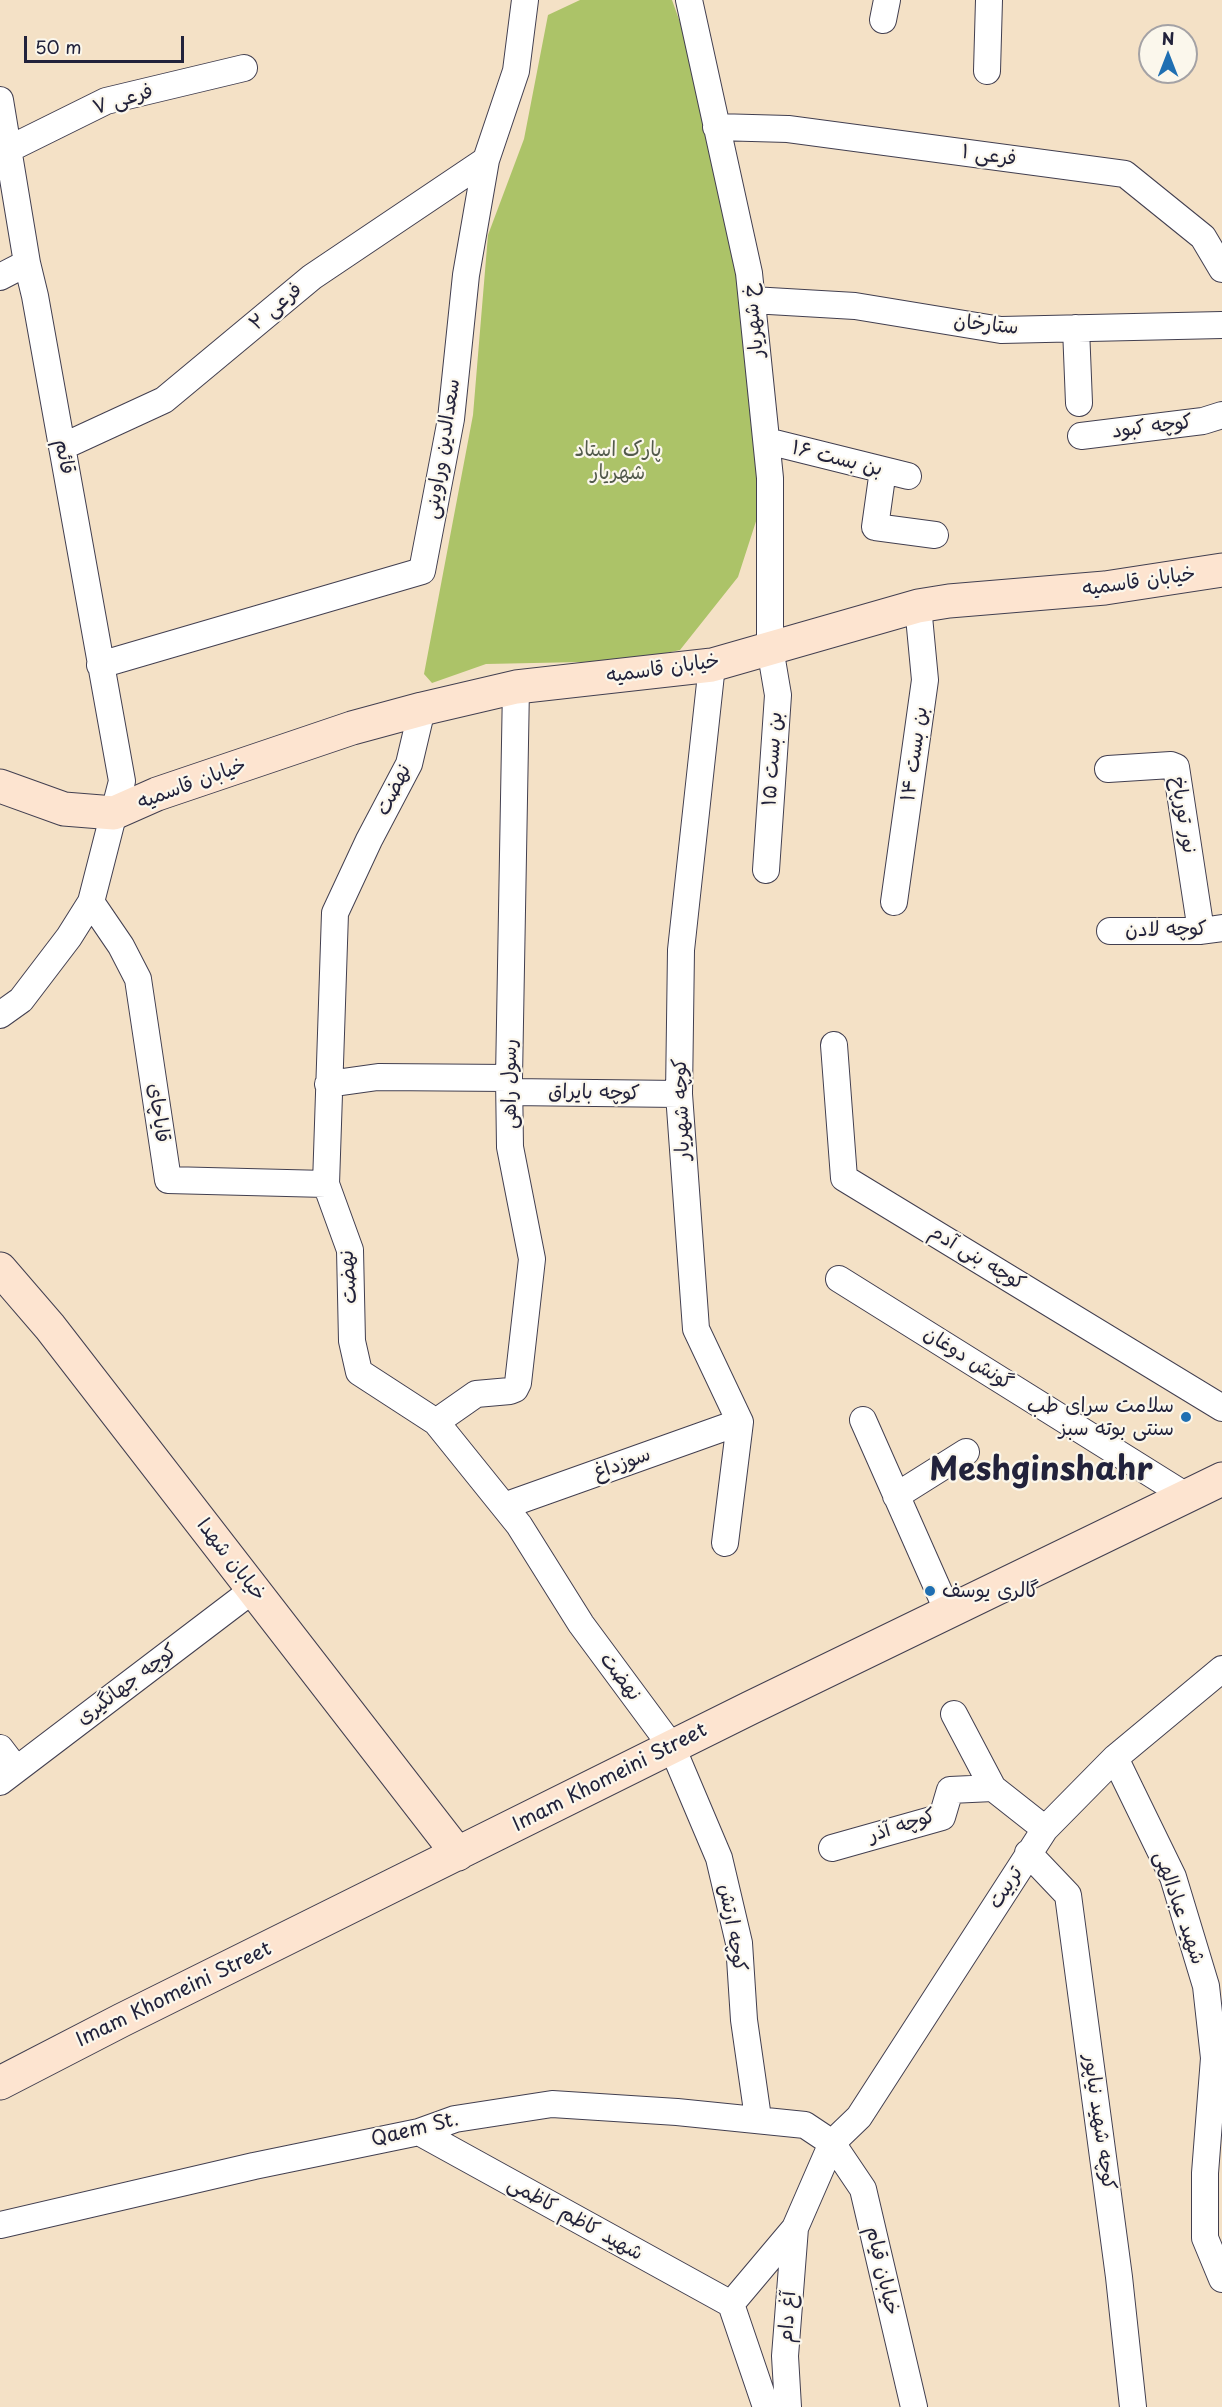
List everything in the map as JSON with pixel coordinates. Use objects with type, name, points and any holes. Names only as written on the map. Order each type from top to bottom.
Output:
[{"type":"street","name":"سعدالدین وراوینی","points":[[100,665],[422,571],[451,419],[466,275],[486,160],[516,71],[525,0]]},
{"type":"street","name":"خ شهریار","points":[[689,0],[749,273],[770,478],[770,648]]},
{"type":"street","points":[[987,71],[989,0]]},
{"type":"street","name":"فرعی ۷","points":[[9,149],[106,101],[244,68]]},
{"type":"street","name":"قائم","points":[[0,99],[27,263],[35,296],[122,781],[91,902],[69,937],[21,1000],[0,1015]]},
{"type":"street","name":"فرعی ۱","points":[[716,127],[788,129],[1125,174],[1203,237],[1222,269]]},
{"type":"street","name":"فرعی ۲","points":[[62,447],[164,400],[312,277],[486,160]]},
{"type":"street","points":[[0,277],[27,263]]},
{"type":"street","name":"ستارخان","points":[[752,300],[855,306],[1001,330],[1222,325]]},
{"type":"street","points":[[1076,328],[1079,403]]},
{"type":"street","name":"کوچه کبود","points":[[1081,436],[1203,421],[1222,416]]},
{"type":"street","name":"بن بست ۱۶","points":[[767,441],[908,476]]},
{"type":"street","points":[[883,470],[875,526],[934,535]]},
{"type":"street","name":"خیابان قاسمیه","points":[[114,813],[168,790],[352,728],[516,687],[712,665],[918,606],[948,601],[1105,588],[1222,570]]},
{"type":"street","name":"بن بست ۱۴","points":[[894,902],[925,680],[918,606]]},
{"type":"street","name":"بن بست ۱۵","points":[[766,870],[778,695],[770,648]]},
{"type":"street","name":"کوچه شهریار","points":[[712,665],[681,951],[679,1094],[696,1329],[740,1422]]},
{"type":"street","name":"رسول راهی","points":[[436,1422],[476,1394],[515,1389],[518,1383],[532,1259],[510,1147],[509,1085],[516,687]]},
{"type":"street","name":"نهضت","points":[[422,709],[409,764],[369,840],[335,913],[326,1184],[350,1250],[352,1341],[359,1372],[436,1422],[519,1525],[580,1624],[672,1747]]},
{"type":"street","name":"نور تورپاخ","points":[[1108,769],[1171,765],[1176,767],[1211,930]]},
{"type":"street","points":[[0,786],[64,809],[114,813]]},
{"type":"street","name":"قایاچای","points":[[91,902],[121,946],[138,979],[168,1180],[326,1184]]},
{"type":"street","name":"کوچه لادن","points":[[1110,931],[1211,930]]},
{"type":"street","name":"کوچه بنی آدم","points":[[834,1045],[844,1178],[1222,1408]]},
{"type":"street","name":"کوچه بایراق","points":[[328,1084],[378,1077],[679,1094]]},
{"type":"street","name":"خیابان شهدا","points":[[0,1269],[50,1327],[458,1854]]},
{"type":"street","name":"گونش دوغان","points":[[839,1279],[1188,1497]]},
{"type":"street","points":[[862,1420],[948,1612]]},
{"type":"street","points":[[725,1543],[740,1422]]},
{"type":"street","name":"سوزداغ","points":[[504,1506],[740,1422]]},
{"type":"street","points":[[896,1497],[966,1452]]},
{"type":"street","name":"Imam Khomeini Street","points":[[0,2083],[672,1747],[1222,1479]]},
{"type":"street","name":"کوچه جهانگیری","points":[[8,1775],[254,1589]]},
{"type":"street","name":"تربیت","points":[[832,2143],[859,2117],[1045,1828],[1115,1758],[1222,1669]]},
{"type":"street","points":[[954,1714],[993,1788],[1045,1828]]},
{"type":"street","name":"کوچه ارتش","points":[[672,1747],[719,1858],[739,1943],[744,2020],[758,2118]]},
{"type":"street","points":[[0,1748],[8,1775]]},
{"type":"street","name":"شهید عبادالهی","points":[[1115,1758],[1173,1877],[1206,1986],[1214,2058],[1205,2173],[1205,2238],[1222,2279]]},
{"type":"street","name":"کوچه آذر","points":[[831,1848],[942,1817],[950,1790],[993,1788]]},
{"type":"street","name":"کوچه شهید نیاپور","points":[[1028,1853],[1068,1894],[1119,2277],[1133,2407]]},
{"type":"street","name":"Qaem St.","points":[[0,2225],[254,2166],[419,2132],[455,2119],[552,2104],[758,2118],[805,2125],[832,2143]]},
{"type":"street","name":"شهید کاظم کاظمی","points":[[419,2132],[731,2304]]},
{"type":"street","points":[[766,2407],[731,2304],[795,2228],[832,2143]]},
{"type":"street","name":"خیابان قیام","points":[[832,2143],[863,2189],[914,2407]]},
{"type":"street","name":"آغ دام","points":[[788,2407],[785,2356],[795,2228]]},
{"type":"green space","name":"پارک استاد شهریار","points":[[580,0],[672,0],[710,106],[770,478],[738,577],[680,650],[629,661],[486,664],[432,683],[424,674],[473,415],[488,235],[524,139],[548,15]]},
{"type":"place","name":"سلامت سرای طب سنتی بوته سبز","points":[[1186,1417]]},
{"type":"place","name":"گالری یوسف","points":[[930,1591]]},
{"type":"district","name":"Meshginshahr","points":[[1041,1471]]}]
